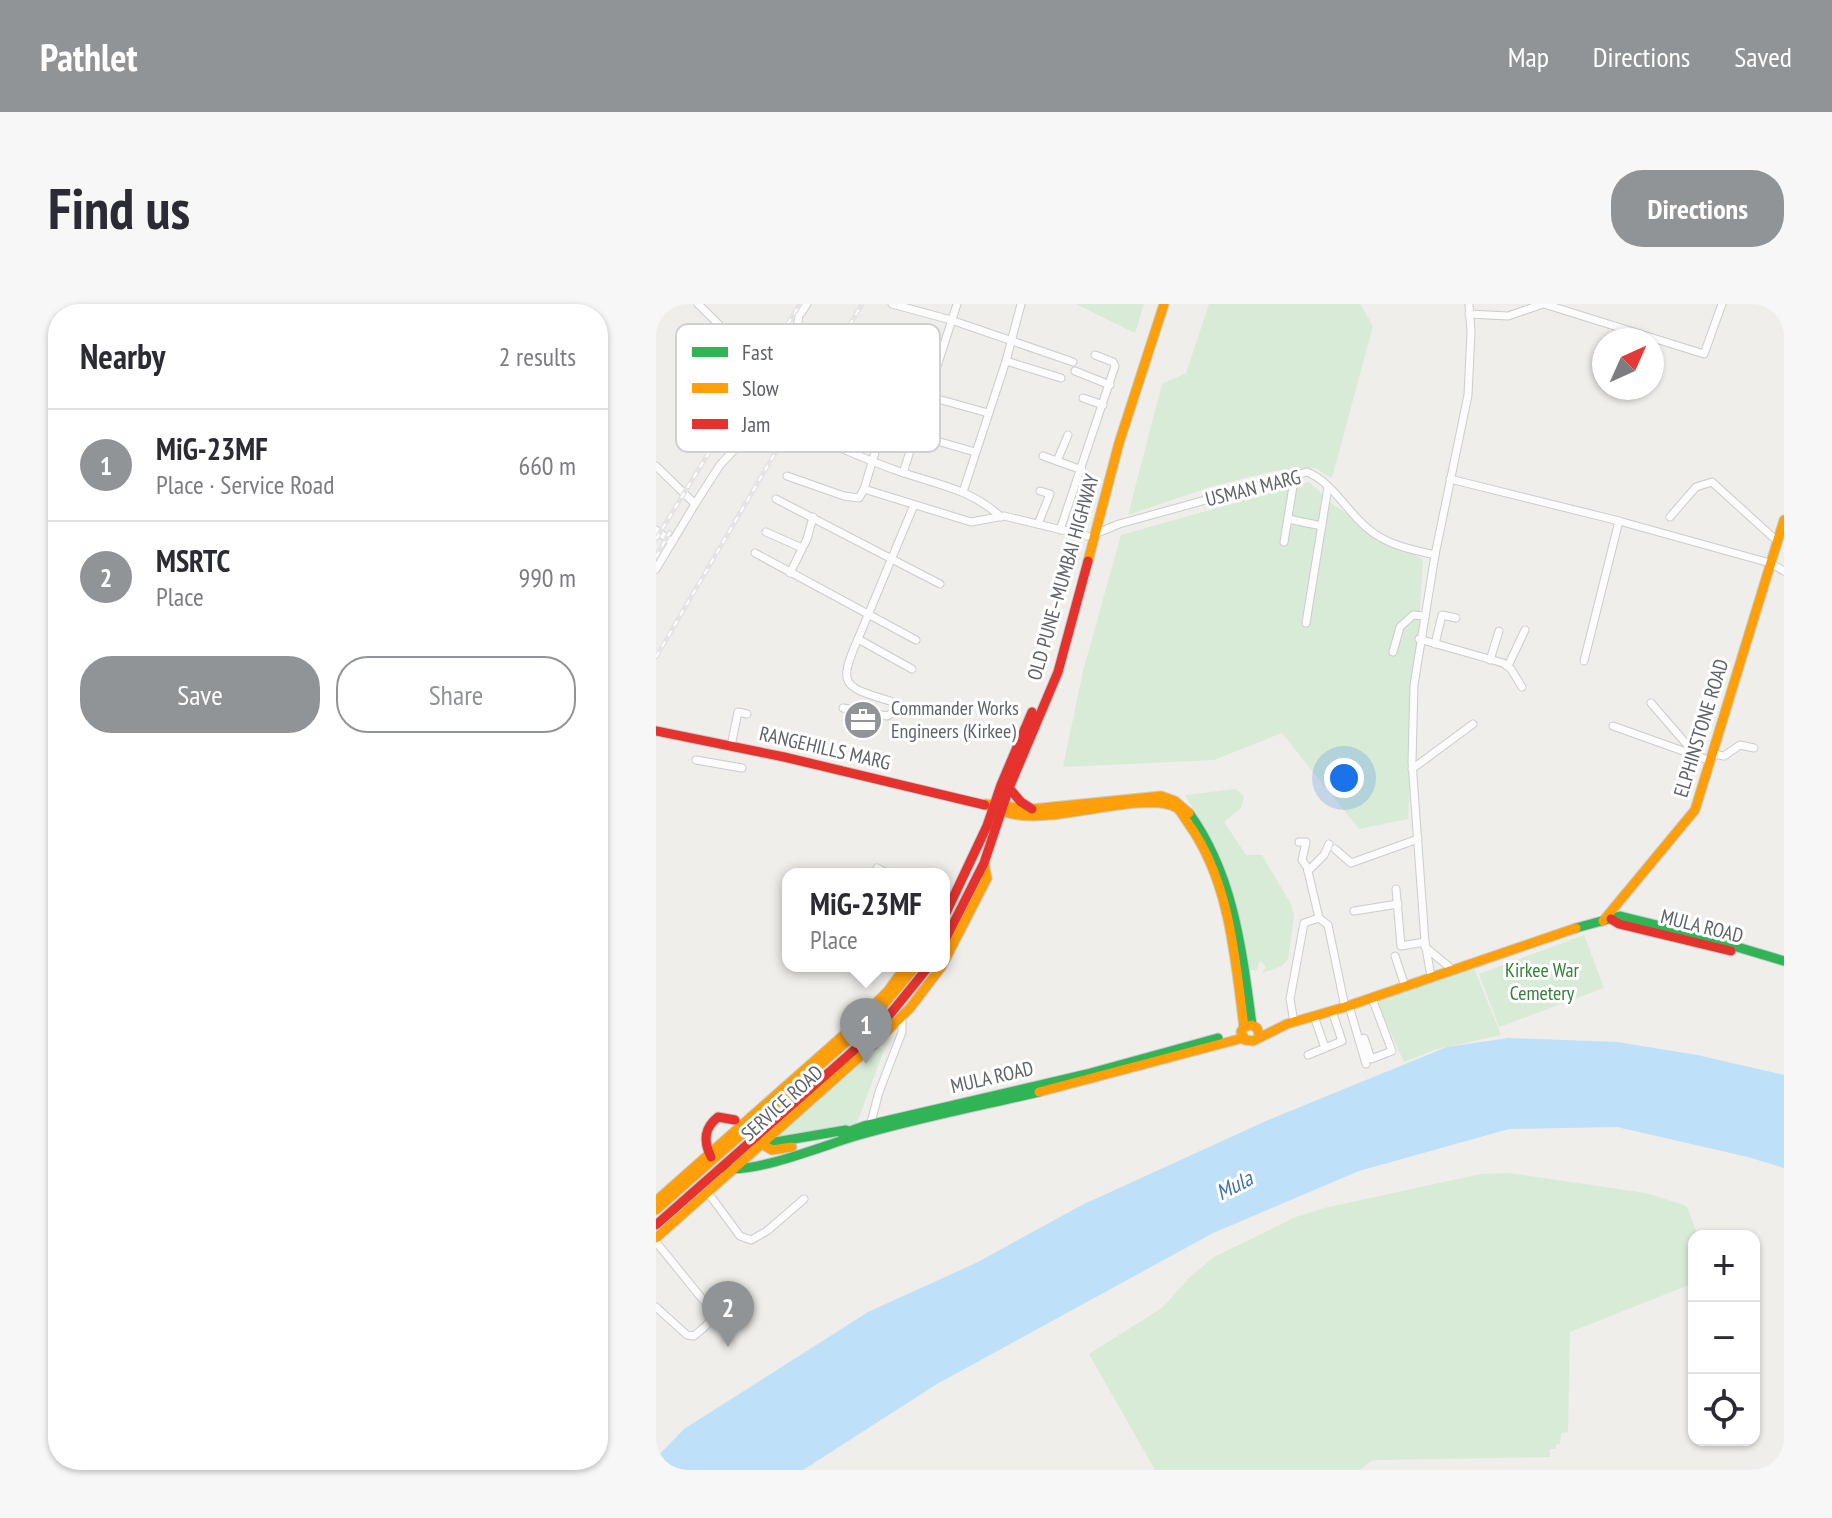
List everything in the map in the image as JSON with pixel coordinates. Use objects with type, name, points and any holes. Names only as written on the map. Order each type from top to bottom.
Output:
[{"type":"main road","name":"OLD PUNE–MUMBAI HIGHWAY","points":[[950,930],[984,863],[995,807],[1009,788],[1058,672],[1112,441],[1156,304]]},
{"type":"main road","name":"OLD PUNE–MUMBAI HIGHWAY","points":[[950,901],[987,826],[1051,670],[1164,304]]},
{"type":"main road","name":"ELPHINSTONE ROAD","points":[[1607,920],[1695,810],[1784,520]]},
{"type":"main road","name":"RANGEHILLS MARG","points":[[656,731],[995,807]]},
{"type":"main road","points":[[1009,788],[1032,809]]},
{"type":"main road","points":[[995,807],[1032,809],[1155,796],[1181,803],[1216,856],[1232,900],[1249,1031]]},
{"type":"main road","points":[[995,807],[1025,816],[1161,803],[1177,808],[1210,859],[1225,902],[1249,1031]]},
{"type":"main road","name":"SERVICE ROAD","points":[[950,950],[987,878],[984,863]]},
{"type":"main road","name":"MULA ROAD","points":[[865,1128],[1249,1031],[1283,1027],[1607,920],[1682,935],[1784,964]]},
{"type":"main road","points":[[656,1210],[848,1031],[888,991],[902,972]]},
{"type":"main road","points":[[656,1201],[870,1021],[911,972]]},
{"type":"main road","points":[[656,1225],[722,1168],[761,1142],[878,1029],[924,972]]},
{"type":"main road","name":"SERVICE ROAD","points":[[656,1240],[709,1194],[761,1142],[883,1037],[925,992],[938,972]]},
{"type":"main road","points":[[711,1156],[705,1132],[710,1123],[718,1117],[735,1120]]},
{"type":"main road","points":[[761,1142],[780,1143],[865,1128]]},
{"type":"main road","points":[[722,1168],[734,1170],[865,1128]]},
{"type":"street","points":[[698,304],[718,324]]},
{"type":"street","points":[[797,324],[807,304]]},
{"type":"street","points":[[892,304],[951,320],[1073,362]]},
{"type":"street","points":[[940,355],[957,304]]},
{"type":"street","points":[[963,492],[1006,361],[1021,304]]},
{"type":"street","points":[[1431,977],[1425,944],[1412,769],[1414,685],[1419,639],[1469,385],[1469,304]]},
{"type":"street","points":[[1469,314],[1508,316],[1544,304],[1704,354],[1722,304]]},
{"type":"street","points":[[1060,530],[1115,365],[1095,355]]},
{"type":"street","points":[[1006,361],[1061,378]]},
{"type":"street","points":[[1075,371],[1110,385]]},
{"type":"street","points":[[1083,398],[1103,405]]},
{"type":"street","points":[[940,400],[988,413]]},
{"type":"street","points":[[1057,461],[1068,435]]},
{"type":"street","points":[[940,442],[975,452]]},
{"type":"street","points":[[656,569],[720,465],[732,452]]},
{"type":"street","points":[[849,452],[963,492],[983,501],[1001,517]]},
{"type":"street","points":[[787,476],[844,496],[859,498],[875,452]]},
{"type":"street","points":[[903,473],[910,452]]},
{"type":"street","points":[[1043,456],[1082,470]]},
{"type":"street","points":[[656,466],[695,504]]},
{"type":"street","name":"USMAN MARG","points":[[1091,535],[1119,524],[1307,472],[1328,487],[1367,529],[1382,539],[1435,555]]},
{"type":"street","points":[[1284,542],[1295,474]]},
{"type":"street","points":[[1450,479],[1619,521],[1770,563],[1784,571]]},
{"type":"street","points":[[1670,517],[1696,487],[1712,482],[1777,541]]},
{"type":"street","points":[[1306,623],[1328,487]]},
{"type":"street","points":[[864,489],[971,522],[1001,517],[1091,535]]},
{"type":"street","points":[[1038,524],[1050,494],[1040,491]]},
{"type":"street","points":[[776,499],[940,584]]},
{"type":"street","points":[[843,708],[887,716],[894,712],[894,703],[853,687],[844,673],[914,505]]},
{"type":"street","points":[[790,573],[813,517]]},
{"type":"street","points":[[1288,519],[1322,526]]},
{"type":"street","points":[[1584,661],[1619,521]]},
{"type":"street","points":[[656,530],[672,542]]},
{"type":"street","points":[[766,532],[802,548]]},
{"type":"street","points":[[755,553],[916,640]]},
{"type":"street","points":[[1393,652],[1400,627],[1413,615],[1424,613],[1456,618]]},
{"type":"street","points":[[1435,644],[1442,615]]},
{"type":"street","points":[[1508,666],[1525,630]]},
{"type":"street","points":[[1490,660],[1499,631]]},
{"type":"street","points":[[858,639],[912,669]]},
{"type":"street","points":[[1419,639],[1508,666],[1522,687]]},
{"type":"street","points":[[1651,703],[1697,756]]},
{"type":"street","points":[[714,764],[738,712],[747,714]]},
{"type":"street","points":[[1412,769],[1473,724]]},
{"type":"street","points":[[1613,726],[1697,756],[1724,756],[1740,745],[1754,748]]},
{"type":"street","points":[[696,760],[742,768]]},
{"type":"street","points":[[1308,871],[1332,847],[1351,863],[1418,839]]},
{"type":"street","points":[[1299,842],[1306,842],[1302,857],[1319,918],[1328,925],[1347,1007],[1366,1064]]},
{"type":"street","points":[[1396,889],[1401,946],[1425,944],[1453,970]]},
{"type":"street","points":[[1354,911],[1398,904]]},
{"type":"street","points":[[1290,1023],[1290,999],[1304,923],[1303,911]]},
{"type":"street","points":[[1304,923],[1319,918]]},
{"type":"street","points":[[1395,956],[1405,986]]},
{"type":"street","points":[[1364,1038],[1371,1059],[1392,1051],[1372,998]]},
{"type":"street","points":[[1308,1055],[1342,1041],[1332,1011]]},
{"type":"street","points":[[1314,1016],[1325,1048]]},
{"type":"street","points":[[865,1128],[902,1032],[902,1018]]},
{"type":"street","points":[[709,1194],[740,1236],[751,1240],[774,1226],[804,1199]]},
{"type":"street","points":[[656,1240],[708,1306],[711,1321],[694,1336],[687,1335],[656,1307]]},
{"type":"green space","points":[[1076,304],[1144,304],[1135,333]]},
{"type":"green space","points":[[1209,304],[1360,304],[1373,326],[1332,478],[1315,468],[1274,471],[1213,486],[1128,515],[1162,384],[1186,373]]},
{"type":"green space","points":[[1309,482],[1335,506],[1423,560],[1408,819],[1359,829],[1282,733],[1214,760],[1063,767],[1083,671],[1121,535]]},
{"type":"green space","points":[[1236,789],[1244,796],[1241,808],[1224,822],[1246,855],[1262,855],[1291,904],[1294,917],[1288,959],[1282,966],[1262,973],[1266,967],[1260,960],[1257,970],[1247,970],[1243,930],[1216,847],[1185,795]]},
{"type":"green space","name":"Kirkee War Cemetery","points":[[1584,935],[1604,988],[1499,1027],[1479,974]]},
{"type":"green space","points":[[1474,968],[1501,1035],[1434,1050],[1404,1062],[1376,1000]]},
{"type":"green space","points":[[876,1046],[884,1050],[856,1125],[774,1141]]},
{"type":"green space","points":[[1509,1173],[1646,1193],[1687,1207],[1696,1230],[1688,1230],[1688,1285],[1570,1332],[1568,1432],[1561,1433],[1560,1444],[1556,1445],[1556,1449],[1550,1449],[1550,1457],[1378,1460],[1371,1461],[1360,1470],[1155,1470],[1089,1354],[1162,1308],[1190,1277],[1214,1257],[1296,1217],[1324,1208],[1481,1174]]},
{"type":"water","name":"Mula","points":[[1508,1038],[1617,1042],[1697,1055],[1784,1075],[1784,1168],[1617,1127],[1509,1129],[1359,1171],[1213,1233],[937,1384],[803,1470],[656,1470],[656,1458],[684,1429],[868,1312],[976,1263],[1082,1205],[1266,1121],[1447,1047]]},
{"type":"railway","points":[[788,324],[800,304]]},
{"type":"railway","points":[[850,324],[862,304]]},
{"type":"railway","points":[[656,539],[709,452]]},
{"type":"railway","points":[[656,657],[776,452]]},
{"type":"railway","points":[[656,557],[670,532]]},
{"type":"traffic: fast","points":[[1189,813],[1216,862],[1234,914],[1252,1025]]},
{"type":"traffic: fast","points":[[1576,928],[1620,916],[1784,961]]},
{"type":"traffic: fast","points":[[842,1134],[864,1126],[1087,1074],[1218,1038]]},
{"type":"traffic: fast","points":[[722,1168],[736,1169],[771,1163],[881,1129],[1039,1092]]},
{"type":"traffic: fast","points":[[770,1143],[846,1130]]},
{"type":"traffic: slow","points":[[1088,561],[1119,443],[1164,304]]},
{"type":"traffic: slow","points":[[1603,921],[1695,810],[1784,520]]},
{"type":"traffic: slow","points":[[1189,813],[1175,801],[1161,796],[1032,809],[985,804],[1009,813],[1034,816],[1146,803],[1177,808],[1202,846],[1222,895],[1244,1027]]},
{"type":"traffic: slow","points":[[950,950],[987,878],[984,863]]},
{"type":"traffic: slow","points":[[1259,1034],[1252,1025],[1244,1027],[1241,1032],[1245,1040],[1253,1041],[1287,1024],[1576,928]]},
{"type":"traffic: slow","points":[[656,1201],[848,1031],[888,991],[902,972]]},
{"type":"traffic: slow","points":[[656,1210],[870,1021],[911,972]]},
{"type":"traffic: slow","points":[[656,1238],[873,1045],[910,1008],[937,972]]},
{"type":"traffic: slow","points":[[1039,1092],[1243,1038]]},
{"type":"traffic: slow","points":[[753,1139],[772,1150],[792,1147]]},
{"type":"traffic: jam","points":[[950,930],[984,863],[1009,788],[1058,672],[1088,561]]},
{"type":"traffic: jam","points":[[950,904],[987,826],[1032,712]]},
{"type":"traffic: jam","points":[[656,731],[784,757],[985,805]]},
{"type":"traffic: jam","points":[[1009,788],[1032,809]]},
{"type":"traffic: jam","points":[[1611,919],[1619,924],[1731,951]]},
{"type":"traffic: jam","points":[[656,1225],[878,1029],[924,972]]},
{"type":"traffic: jam","points":[[711,1157],[706,1140],[710,1126],[718,1117],[735,1120]]},
{"type":"place","name":"Commander Works Engineers (Kirkee)","points":[[863,720]]},
{"type":"place","name":"MiG-23MF","points":[[866,1064]]},
{"type":"place","name":"MSRTC","points":[[728,1347]]}]
